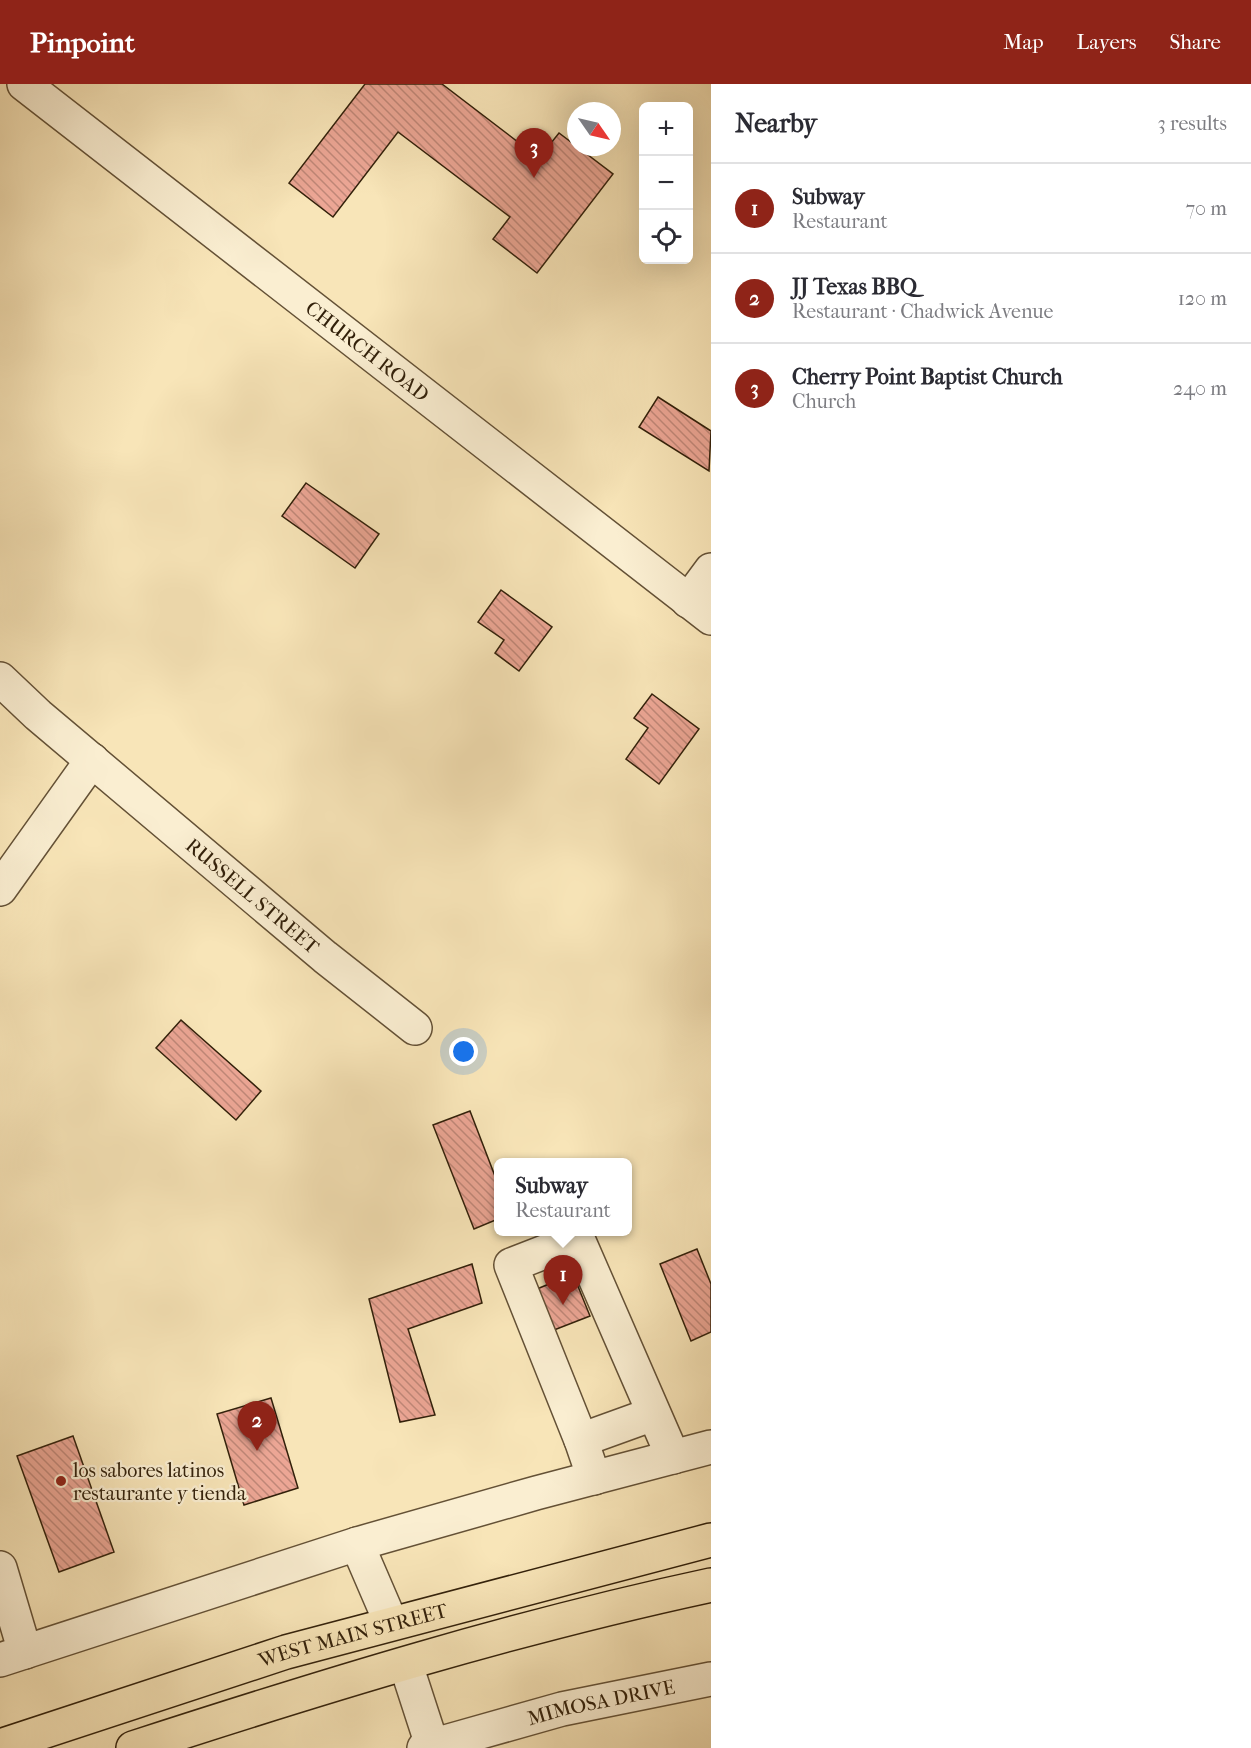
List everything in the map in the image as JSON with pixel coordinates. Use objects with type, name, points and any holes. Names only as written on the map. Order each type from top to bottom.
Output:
[{"type":"main road","name":"WEST MAIN STREET","points":[[0,1746],[286,1652],[711,1540]]},
{"type":"main road","name":"WEST MAIN STREET","points":[[134,1748],[285,1699],[511,1633],[711,1585]]},
{"type":"main road","points":[[391,1623],[406,1665]]},
{"type":"street","name":"CHURCH ROAD","points":[[24,84],[700,610]]},
{"type":"street","points":[[700,610],[711,570]]},
{"type":"street","name":"RUSSELL STREET","points":[[0,679],[38,715],[326,957],[416,1028]]},
{"type":"street","points":[[0,889],[92,760]]},
{"type":"street","points":[[594,1478],[511,1265],[578,1239],[673,1457]]},
{"type":"street","points":[[581,1440],[653,1414]]},
{"type":"street","points":[[0,1568],[12,1656],[357,1544],[711,1447]]},
{"type":"street","points":[[357,1544],[391,1623]]},
{"type":"street","points":[[406,1665],[430,1747]]},
{"type":"street","name":"MIMOSA DRIVE","points":[[430,1747],[562,1709],[711,1679]]},
{"type":"building","points":[[365,84],[442,84],[539,158],[559,133],[567,139],[567,156],[589,156],[613,174],[537,273],[493,239],[510,217],[398,132],[333,217],[289,183]]},
{"type":"building","points":[[658,397],[711,431],[709,471],[639,427]]},
{"type":"building","points":[[306,483],[379,534],[355,568],[282,516]]},
{"type":"building","points":[[501,590],[552,627],[519,671],[495,653],[504,640],[478,622]]},
{"type":"building","points":[[652,694],[699,729],[659,784],[626,759],[648,728],[634,718]]},
{"type":"building","points":[[181,1020],[261,1091],[236,1120],[156,1048]]},
{"type":"building","points":[[470,1111],[494,1174],[494,1221],[474,1229],[433,1125]]},
{"type":"building","points":[[697,1249],[711,1284],[711,1332],[691,1341],[660,1264]]},
{"type":"building","points":[[472,1264],[482,1303],[408,1329],[435,1415],[400,1422],[369,1299]]},
{"type":"building","points":[[573,1274],[590,1316],[554,1330],[537,1289]]},
{"type":"building","points":[[271,1398],[298,1488],[244,1505],[217,1414]]},
{"type":"building","points":[[73,1436],[114,1552],[59,1572],[17,1456]]},
{"type":"place","name":"Cherry Point Baptist Church","points":[[534,178]]},
{"type":"place","name":"Subway","points":[[563,1305]]},
{"type":"place","name":"JJ Texas BBQ","points":[[257,1451]]},
{"type":"place","name":"los sabores latinos restaurante y tienda","points":[[61,1481]]}]
